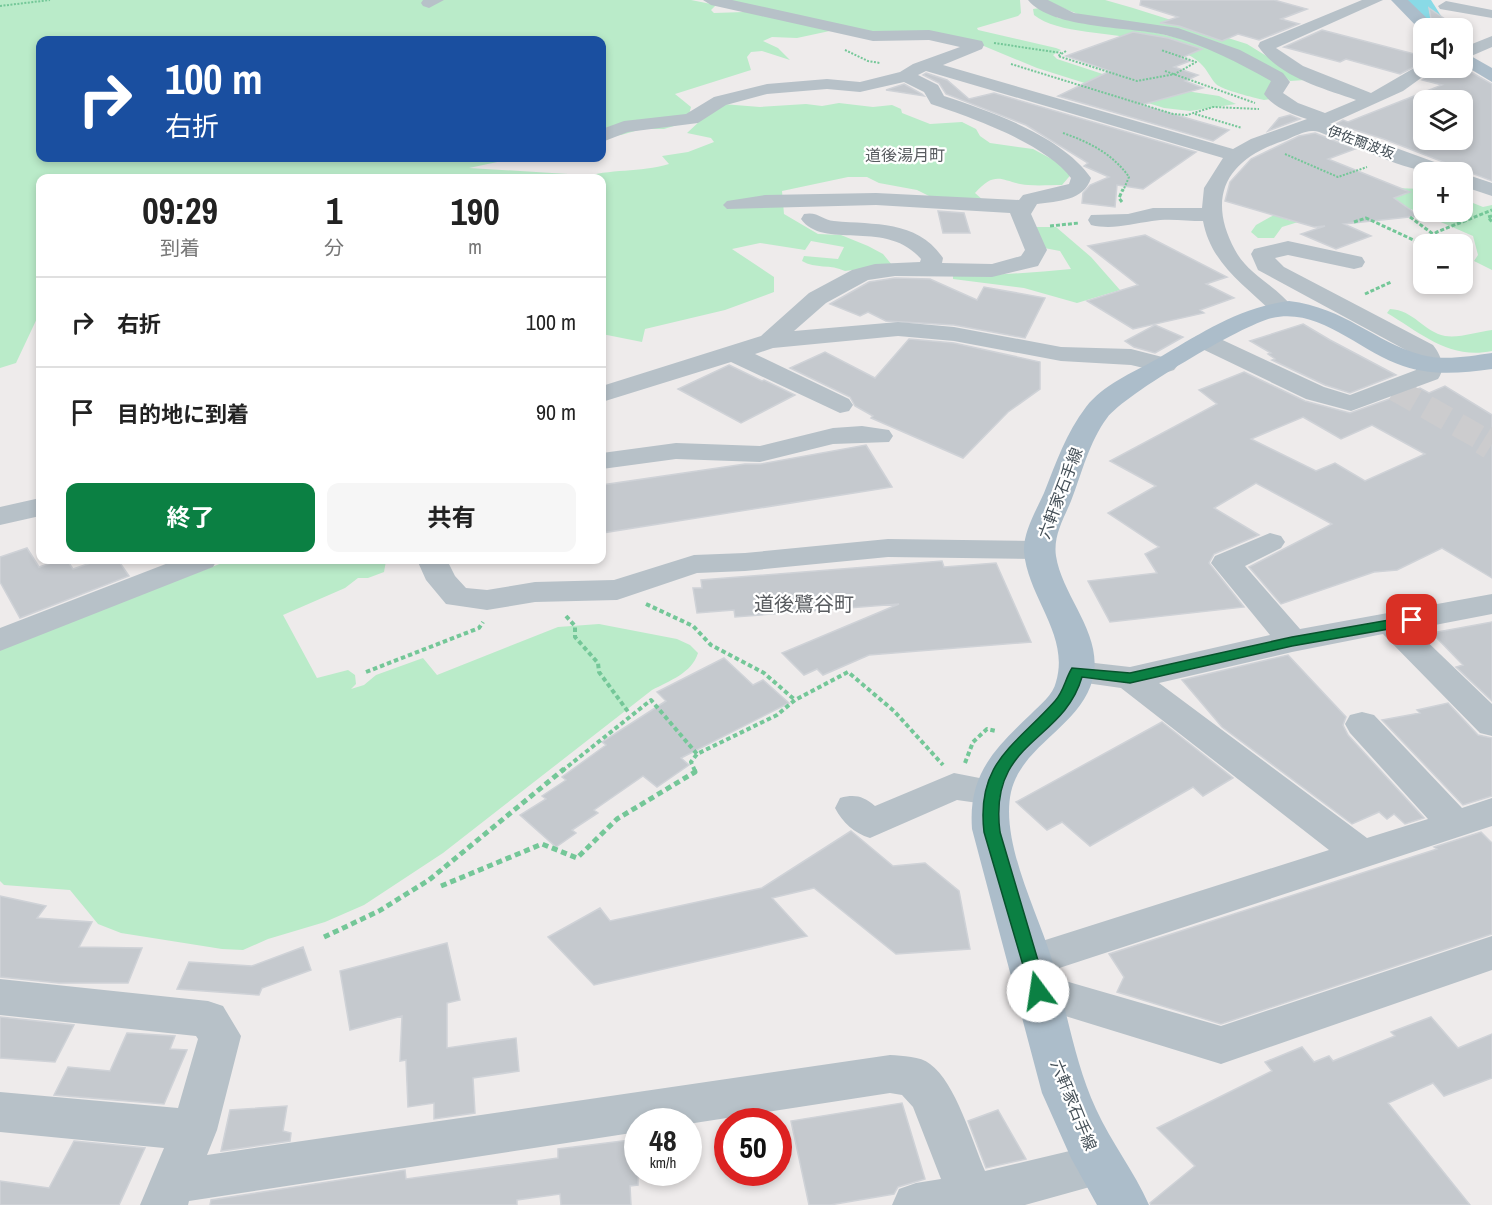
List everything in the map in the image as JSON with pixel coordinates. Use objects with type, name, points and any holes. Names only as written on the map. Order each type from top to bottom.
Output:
[{"type":"main road","points":[[1399,0],[1418,18]]},
{"type":"main road","points":[[1473,63],[1492,76]]},
{"type":"main road","name":"六軒家石手線","points":[[1124,1205],[1099,1166],[1060,1077],[1034,976],[992,832],[989,810],[992,792],[1000,771],[1023,740],[1061,704],[1072,689],[1077,672],[1072,634],[1051,595],[1039,550],[1073,458],[1094,418],[1105,403],[1121,391],[1205,341],[1265,312],[1281,308],[1322,315],[1402,357],[1428,364],[1456,365],[1492,360]]},
{"type":"street","points":[[711,0],[873,36],[929,35],[976,45]]},
{"type":"street","name":"伊佐爾波坂","points":[[1036,0],[1070,17],[1172,31],[1234,54],[1277,77],[1281,82],[1273,94],[1314,123],[1372,146],[1399,147],[1426,162]]},
{"type":"street","points":[[1370,99],[1305,74],[1277,58],[1266,46],[1375,0]]},
{"type":"street","points":[[1447,13],[1491,12]]},
{"type":"street","points":[[1473,50],[1492,41]]},
{"type":"street","points":[[606,134],[624,127],[691,119],[720,101],[767,89],[827,84],[860,87],[963,54],[976,45]]},
{"type":"street","points":[[874,69],[892,67],[917,70],[1236,156]]},
{"type":"street","points":[[770,341],[804,307],[856,277],[891,269],[995,271],[1030,261],[1036,250],[1020,214],[1023,209],[1035,197],[1073,191],[1080,184],[1082,178],[1079,172],[1059,155],[983,115],[937,100],[917,70]]},
{"type":"street","points":[[1281,308],[1231,262],[1224,251],[1211,214],[1212,196],[1236,156],[1370,99],[1413,78]]},
{"type":"street","points":[[1473,183],[1492,190]]},
{"type":"street","points":[[734,205],[765,201],[876,199],[1023,209]]},
{"type":"street","points":[[1127,206],[1153,214]]},
{"type":"street","points":[[1099,220],[1128,220],[1153,214],[1211,214]]},
{"type":"street","points":[[812,219],[822,226],[875,229],[904,234],[928,251],[932,258],[929,271]]},
{"type":"street","points":[[1205,341],[1315,393],[1352,403],[1429,374],[1429,356],[1424,350],[1276,272],[1266,265],[1262,254],[1288,248],[1354,262]]},
{"type":"street","points":[[606,393],[735,354],[770,341],[898,329],[954,334],[1061,354],[1131,357],[1165,365]]},
{"type":"street","points":[[735,354],[840,405]]},
{"type":"street","points":[[606,460],[676,451],[760,454],[833,436],[862,434],[879,436]]},
{"type":"street","points":[[0,516],[36,508]]},
{"type":"street","points":[[1270,542],[1226,563],[1292,641]]},
{"type":"street","points":[[434,564],[441,580],[457,597],[487,600],[525,593],[598,592],[626,588],[694,564],[745,562],[888,548],[1039,550]]},
{"type":"street","points":[[0,640],[192,564]]},
{"type":"street","points":[[1077,672],[1130,678],[1292,641],[1492,604]]},
{"type":"street","points":[[1392,624],[1492,724]]},
{"type":"street","points":[[1130,678],[1361,854]]},
{"type":"street","points":[[1362,724],[1455,824]]},
{"type":"street","points":[[853,808],[870,824],[954,786],[992,792]]},
{"type":"street","points":[[1034,976],[1361,854],[1492,812]]},
{"type":"street","points":[[1034,976],[1221,1045],[1492,953]]},
{"type":"street","points":[[0,997],[208,1018],[220,1036],[194,1130],[169,1194]]},
{"type":"street","points":[[169,1194],[890,1074],[914,1077],[930,1095],[972,1196]]},
{"type":"street","points":[[0,1112],[194,1130]]},
{"type":"street","points":[[916,1205],[972,1196],[1099,1166]]},
{"type":"path","points":[[0,6],[50,0]]},
{"type":"path","points":[[976,45],[989,42],[1062,53]]},
{"type":"path","points":[[850,48],[844,50],[868,61],[917,70]]},
{"type":"path","points":[[1066,51],[1058,56],[1137,81],[1175,74],[1196,62],[1160,50]]},
{"type":"path","points":[[1011,64],[1173,114],[1194,114],[1214,107],[1243,107],[1314,123]]},
{"type":"path","points":[[1165,71],[1263,106]]},
{"type":"path","points":[[1260,144],[1338,177],[1399,147]]},
{"type":"path","points":[[1023,209],[1029,214],[1036,227],[1099,220]]},
{"type":"path","points":[[1410,217],[1433,234],[1492,210]]},
{"type":"path","points":[[1481,214],[1490,216],[1492,222]]},
{"type":"path","points":[[1354,222],[1366,218],[1413,240]]},
{"type":"path","points":[[626,588],[637,599],[693,626],[711,645],[765,673],[795,700]]},
{"type":"path","points":[[366,672],[479,628],[490,610],[516,601],[525,593]]},
{"type":"path","points":[[575,627],[575,637],[597,663],[599,672],[629,713]]},
{"type":"path","points":[[441,886],[542,844],[578,858],[597,834],[622,813],[695,772],[691,762],[697,754],[777,715],[795,700],[848,672],[894,711],[949,770]]},
{"type":"path","points":[[324,937],[379,911],[429,880],[629,713],[651,700],[697,754]]},
{"type":"path","points":[[958,766],[967,762],[967,753],[973,742],[987,729],[1023,740]]},
{"type":"green space","points":[[0,0],[691,0],[716,5],[711,10],[714,13],[744,12],[726,0],[1020,0],[1021,13],[1018,16],[977,28],[978,30],[1056,48],[1061,50],[1053,55],[1057,59],[1127,82],[1219,96],[1236,104],[1190,111],[1164,108],[1037,68],[967,39],[839,29],[797,38],[772,37],[763,41],[778,48],[790,60],[762,51],[751,52],[747,57],[751,70],[675,94],[691,107],[687,122],[664,129],[642,129],[606,137],[606,36],[36,36],[36,162],[497,162],[469,168],[568,174],[36,174],[36,320],[16,363],[0,368]]},
{"type":"green space","points":[[1042,0],[1105,0],[1133,8],[1247,44],[1305,80],[1290,81],[1281,73],[1165,27],[1083,16]]},
{"type":"green space","points":[[1040,8],[1058,18],[1127,26],[1208,45],[1273,79],[1271,99],[1254,98],[1219,86],[1200,63],[1182,52],[1132,38],[1057,26],[1034,15],[1033,9]]},
{"type":"green space","points":[[710,103],[760,107],[806,104],[822,106],[839,103],[873,107],[892,105],[901,109],[902,113],[930,124],[962,122],[976,129],[980,136],[990,143],[1033,149],[1074,171],[1062,185],[1028,185],[1000,179],[989,181],[975,193],[984,201],[935,199],[917,190],[879,183],[867,177],[848,177],[782,191],[784,214],[818,234],[841,235],[868,246],[883,254],[892,265],[845,271],[807,263],[802,261],[804,256],[838,259],[844,247],[811,241],[805,250],[760,243],[732,249],[774,277],[774,292],[725,310],[645,329],[642,342],[606,335],[606,174],[598,174],[647,169],[669,164],[662,156],[688,152],[714,142],[711,138],[687,133],[701,120]]},
{"type":"green space","points":[[1396,188],[1413,189],[1413,210],[1399,204],[1363,202],[1282,227],[1274,238],[1258,238],[1251,232],[1256,225],[1274,215],[1291,221]]},
{"type":"green space","points":[[1473,203],[1483,207],[1492,205],[1492,270],[1474,261],[1478,255],[1473,234],[1441,222],[1473,222]]},
{"type":"green space","points":[[1033,227],[1056,227],[1091,257],[1120,290],[1077,303],[1024,288],[953,279],[953,276],[1071,269],[1060,251],[1039,247]]},
{"type":"green space","points":[[1390,309],[1406,313],[1431,330],[1445,336],[1463,336],[1492,330],[1492,351],[1462,352],[1436,343],[1387,313]]},
{"type":"green space","points":[[220,564],[385,564],[384,572],[368,578],[358,578],[345,588],[283,615],[317,678],[348,670],[355,675],[356,684],[351,689],[364,685],[376,675],[423,658],[437,675],[558,627],[599,624],[677,639],[690,645],[698,653],[691,666],[685,671],[652,690],[443,853],[364,905],[325,922],[268,939],[243,950],[222,949],[121,933],[98,924],[70,890],[4,885],[0,881],[0,648]]},
{"type":"building","points":[[1141,0],[1274,0],[1307,9],[1281,19],[1299,24],[1259,40],[1238,34],[1222,41],[1179,26],[1160,23],[1178,17],[1140,5]]},
{"type":"building","points":[[1429,8],[1444,18],[1431,18]]},
{"type":"building","points":[[1322,30],[1413,54],[1413,68],[1400,74],[1346,59],[1340,62],[1284,47]]},
{"type":"building","points":[[1133,32],[1168,38],[1202,49],[1181,58],[1190,61],[1174,67],[1198,75],[1185,81],[1203,88],[1141,105],[1229,130],[1213,141],[1058,96],[1110,71],[1066,56]]},
{"type":"building","points":[[926,73],[947,80],[969,99],[994,93],[1196,152],[1143,189],[1117,185],[1115,207],[1082,203],[1083,193],[1090,185],[1109,177],[1084,166],[1088,163],[1026,125],[946,94],[939,83],[923,75]]},
{"type":"building","points":[[1473,73],[1492,84],[1492,181],[1473,174],[1473,162],[1443,162],[1384,139],[1336,124],[1343,120],[1348,122],[1413,96],[1413,150],[1473,150],[1473,90],[1429,90],[1442,85],[1422,80],[1424,78],[1473,78]]},
{"type":"building","points":[[904,84],[922,94],[924,96],[886,90]]},
{"type":"building","points":[[1290,115],[1300,119],[1268,131],[1279,118]]},
{"type":"building","points":[[1315,133],[1355,149],[1328,159],[1410,192],[1394,198],[1413,212],[1413,217],[1344,224],[1371,236],[1336,249],[1301,234],[1325,226],[1314,227],[1225,201],[1230,182],[1251,159],[1299,136]]},
{"type":"building","points":[[938,211],[964,213],[970,233],[943,233]]},
{"type":"building","points":[[1145,235],[1227,277],[1206,284],[1234,298],[1200,310],[1204,313],[1133,329],[1087,301],[1138,285],[1088,246]]},
{"type":"building","points":[[895,278],[930,279],[977,300],[984,287],[1045,298],[1025,338],[954,325],[886,321],[868,312],[860,316],[830,304],[869,282]]},
{"type":"building","points":[[1303,324],[1396,375],[1350,393],[1325,385],[1272,360],[1275,359],[1268,354],[1271,353],[1250,341]]},
{"type":"building","points":[[1155,325],[1183,337],[1155,353],[1134,347],[1125,341]]},
{"type":"building","points":[[909,339],[954,343],[1040,362],[1040,389],[1008,412],[963,458],[871,418],[873,416],[855,406],[850,397],[790,368],[825,352],[875,378]]},
{"type":"building","points":[[729,365],[795,395],[741,423],[678,389]]},
{"type":"building","points":[[1244,372],[1305,401],[1350,413],[1420,388],[1429,393],[1445,386],[1492,415],[1492,578],[1442,548],[1397,570],[1374,572],[1281,604],[1249,567],[1332,524],[1256,483],[1214,508],[1259,535],[1214,554],[1209,563],[1244,607],[1110,622],[1088,581],[1157,573],[1145,554],[1159,547],[1108,513],[1156,486],[1110,461],[1217,404],[1199,390]],"holes":[[[1303,417],[1341,439],[1372,425],[1425,454],[1365,481],[1335,463],[1316,471],[1251,439]]]},
{"type":"building","points":[[866,445],[892,487],[606,532],[606,484],[745,464],[761,464]]},
{"type":"building","points":[[27,548],[39,567],[48,564],[70,564],[73,569],[87,564],[121,564],[129,576],[20,618],[0,582],[0,557]]},
{"type":"building","points":[[942,561],[944,567],[996,563],[1031,642],[869,655],[823,675],[817,669],[804,675],[782,653],[899,604],[735,617],[734,610],[697,613],[693,588],[702,588],[701,580]]},
{"type":"building","points":[[1492,622],[1492,701],[1456,667],[1463,665],[1432,633]]},
{"type":"building","points":[[1288,655],[1346,717],[1343,725],[1348,735],[1424,818],[1405,824],[1394,814],[1387,819],[1379,812],[1352,824],[1222,727],[1182,680]]},
{"type":"building","points":[[724,658],[753,685],[763,680],[789,703],[681,758],[689,765],[657,787],[643,776],[594,810],[598,813],[572,830],[576,833],[556,847],[520,815],[546,799],[542,796],[566,780],[562,777],[606,745],[602,742],[666,701],[657,692]]},
{"type":"building","points":[[1448,703],[1478,735],[1492,738],[1492,796],[1463,805],[1382,720],[1420,713],[1417,710]]},
{"type":"building","points":[[1162,722],[1233,778],[1203,796],[1193,787],[1090,846],[1062,822],[1047,830],[1016,802]]},
{"type":"building","points":[[851,831],[893,866],[925,863],[959,891],[970,949],[896,954],[814,888],[772,898],[807,936],[594,985],[548,937],[600,908],[610,921],[762,888]]},
{"type":"building","points":[[1481,832],[1492,843],[1492,934],[1221,1024],[1117,992],[1124,977],[1109,954],[1437,849],[1434,847]]},
{"type":"building","points":[[0,896],[46,906],[37,918],[92,922],[79,947],[142,948],[128,983],[59,983],[0,977]]},
{"type":"building","points":[[447,943],[460,1000],[447,1003],[447,1048],[516,1038],[519,1071],[473,1078],[475,1113],[434,1119],[434,1103],[408,1107],[406,1060],[400,1061],[402,1016],[350,1030],[340,971]]},
{"type":"building","points":[[303,947],[311,970],[262,988],[259,995],[177,989],[189,962],[252,966]]},
{"type":"building","points":[[0,1017],[74,1025],[55,1062],[0,1058]]},
{"type":"building","points":[[1431,1017],[1458,1048],[1492,1034],[1492,1078],[1444,1096],[1433,1083],[1388,1103],[1470,1205],[1151,1205],[1150,1203],[1195,1166],[1157,1128],[1272,1071],[1265,1062],[1302,1047],[1314,1062],[1329,1056],[1333,1061],[1395,1036],[1391,1032]]},
{"type":"building","points":[[127,1033],[175,1036],[170,1049],[187,1050],[164,1104],[54,1095],[68,1067],[110,1071]]},
{"type":"building","points":[[902,1103],[925,1179],[898,1187],[894,1194],[830,1205],[809,1205],[792,1121]]},
{"type":"building","points":[[287,1106],[283,1131],[291,1133],[290,1141],[221,1151],[230,1110]]},
{"type":"building","points":[[998,1110],[1026,1159],[986,1168],[968,1121]]},
{"type":"building","points":[[74,1141],[145,1148],[119,1205],[0,1205],[0,1181],[49,1188]]},
{"type":"building","points":[[624,1141],[624,1186],[630,1186],[631,1205],[561,1205],[560,1194],[517,1200],[517,1205],[210,1205],[211,1200],[405,1170],[406,1179],[558,1158],[558,1149]]},
{"type":"waterway","points":[[1419,0],[1430,18]]},
{"type":"tunnel","points":[[1395,389],[1486,441]]},
{"type":"tunnel","points":[[1484,439],[1492,444]]},
{"type":"district","name":"道後湯月町","points":[[905,155]]},
{"type":"district","name":"道後鷺谷町","points":[[804,603]]},
{"type":"route","points":[[1038,991],[992,832],[989,810],[992,792],[1000,771],[1010,755],[1061,704],[1072,689],[1077,672],[1130,678],[1292,641],[1412,620]]}]
